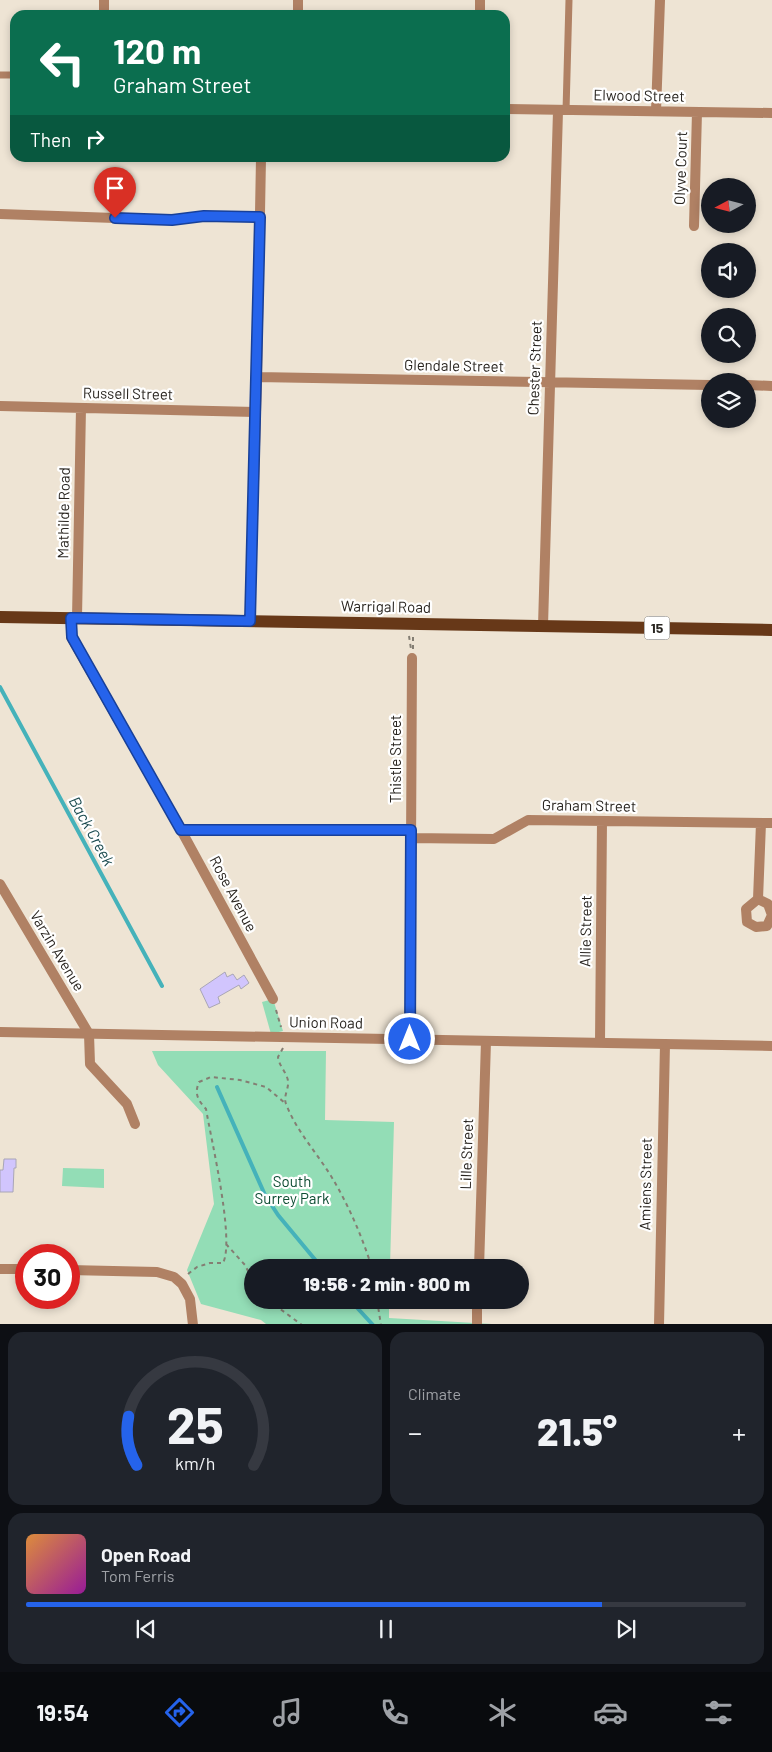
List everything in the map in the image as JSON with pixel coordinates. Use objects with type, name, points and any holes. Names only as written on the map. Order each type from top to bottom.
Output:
[{"type":"main road","name":"Warrigal Road","points":[[0,617],[772,630]]},
{"type":"street","points":[[656,111],[660,0]]},
{"type":"street","name":"Elwood Street","points":[[510,109],[772,113]]},
{"type":"street","name":"Chester Street","points":[[542,626],[562,111]]},
{"type":"street","name":"Olyve Court","points":[[694,226],[697,112]]},
{"type":"street","points":[[250,621],[261,162]]},
{"type":"street","points":[[0,214],[172,220],[204,216],[260,217]]},
{"type":"street","name":"Glendale Street","points":[[257,377],[701,385]]},
{"type":"street","points":[[756,385],[772,386]]},
{"type":"street","name":"Russell Street","points":[[0,406],[255,412]]},
{"type":"street","name":"Mathilde Road","points":[[74,618],[81,408]]},
{"type":"street","name":"Rose Avenue","points":[[74,618],[72,637],[181,830],[273,999]]},
{"type":"street","name":"Thistle Street","points":[[410,1039],[412,658]]},
{"type":"street","name":"Graham Street","points":[[181,830],[410,834],[494,838],[528,820],[772,823]]},
{"type":"street","name":"Allie Street","points":[[600,1042],[602,821]]},
{"type":"street","points":[[758,900],[761,823]]},
{"type":"street","name":"Varzin Avenue","points":[[0,884],[89,1034]]},
{"type":"street","points":[[758,900],[768,904],[772,915],[767,926],[756,927],[747,922],[746,909],[758,900]]},
{"type":"street","name":"Union Road","points":[[0,1032],[772,1046]]},
{"type":"street","points":[[89,1034],[90,1064],[127,1104],[135,1124]]},
{"type":"street","name":"Lille Street","points":[[478,1259],[486,1041]]},
{"type":"street","name":"Amiens Street","points":[[658,1324],[665,1044]]},
{"type":"street","points":[[0,1269],[15,1269]]},
{"type":"street","points":[[80,1270],[157,1272],[174,1277],[182,1284],[190,1299],[193,1324]]},
{"type":"street","points":[[476,1324],[477,1309]]},
{"type":"lane","points":[[562,111],[569,0]]},
{"type":"path","points":[[410,624],[412,658]]},
{"type":"path","points":[[410,624],[412,658]]},
{"type":"path","points":[[273,999],[284,1037]]},
{"type":"path","points":[[278,1059],[288,1081],[285,1103]]},
{"type":"path","points":[[182,1284],[188,1273],[197,1267],[210,1263],[223,1263],[225,1259],[226,1223],[206,1110],[196,1097],[196,1089],[199,1082],[212,1077],[240,1080],[266,1087],[285,1103],[298,1128],[332,1177],[355,1224],[369,1259]]},
{"type":"path","points":[[226,1244],[244,1263]]},
{"type":"path","points":[[225,1250],[230,1248]]},
{"type":"path","points":[[281,1309],[302,1324]]},
{"type":"path","points":[[378,1309],[381,1324]]},
{"type":"green space","points":[[273,999],[283,1031],[271,1034],[262,1002]]},
{"type":"green space","name":"South Surrey Park","points":[[152,1051],[326,1051],[325,1120],[394,1122],[390,1259],[244,1259],[244,1309],[389,1309],[389,1318],[492,1324],[266,1324],[261,1320],[201,1304],[187,1270],[214,1204],[203,1114],[158,1065]]},
{"type":"green space","points":[[63,1168],[104,1169],[104,1188],[62,1186]]},
{"type":"building","points":[[225,972],[227,977],[233,974],[237,980],[244,975],[249,983],[241,989],[239,985],[218,997],[220,1003],[209,1008],[200,989]]},
{"type":"building","points":[[4,1159],[16,1159],[13,1192],[0,1192],[0,1170],[3,1170]]},
{"type":"waterway","name":"Back Creek","points":[[0,687],[162,986]]},
{"type":"waterway","name":"Back Creek","points":[[217,1087],[265,1195],[278,1215],[315,1259]]},
{"type":"waterway","name":"Back Creek","points":[[358,1309],[372,1324]]},
{"type":"route","points":[[115,218],[172,220],[204,216],[260,217],[250,621],[71,618],[72,637],[181,830],[411,830],[410,1039]]}]
